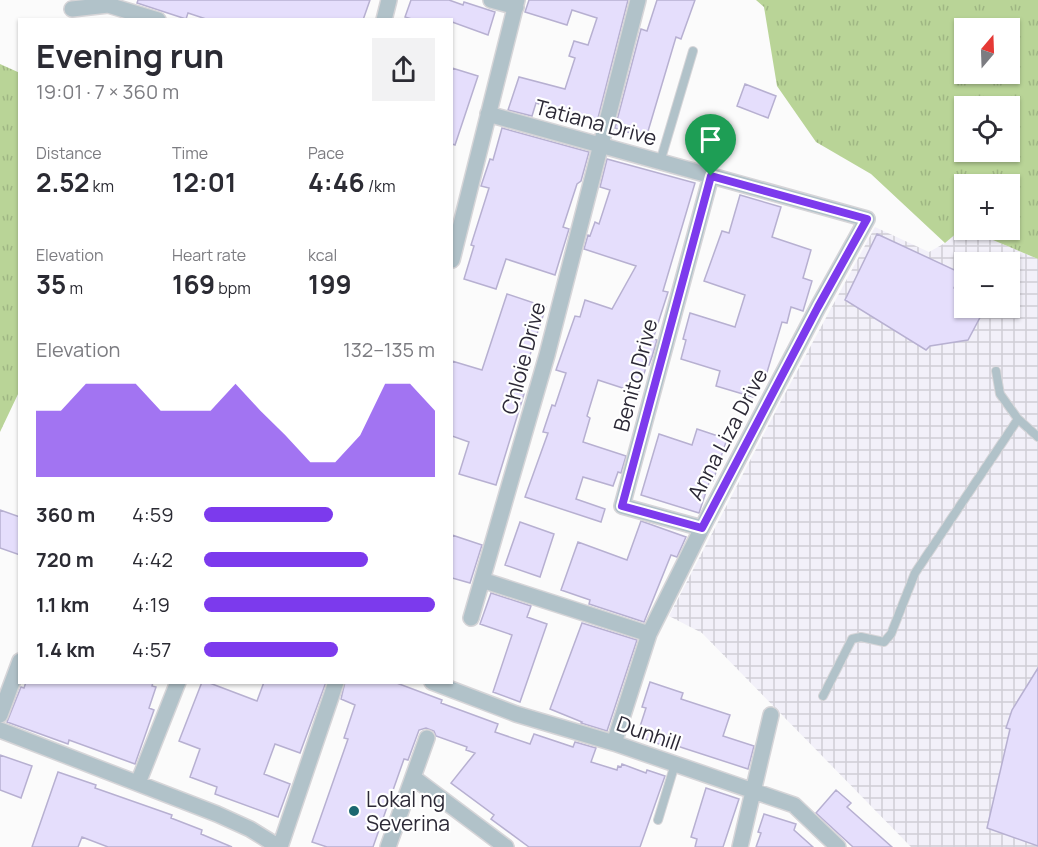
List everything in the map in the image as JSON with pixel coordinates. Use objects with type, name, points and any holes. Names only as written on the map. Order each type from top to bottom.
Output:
[{"type":"street","points":[[384,18],[389,0]]},
{"type":"street","points":[[453,256],[517,3],[491,0]]},
{"type":"street","name":"Chloie Drive","points":[[471,618],[547,355],[638,0]]},
{"type":"street","points":[[72,10],[108,5],[151,18]]},
{"type":"street","name":"Tatiana Drive","points":[[488,114],[867,219]]},
{"type":"street","name":"Benito Drive","points":[[702,528],[622,506],[711,176]]},
{"type":"street","name":"Anna Liza Drive","points":[[614,743],[649,634],[818,307],[867,219]]},
{"type":"street","points":[[482,580],[649,634]]},
{"type":"street","points":[[0,715],[18,666]]},
{"type":"street","points":[[138,783],[177,684]]},
{"type":"street","points":[[0,730],[217,814],[250,829],[280,847],[335,684]]},
{"type":"street","name":"Dunhill","points":[[437,684],[516,714],[614,743],[794,805],[838,847]]},
{"type":"street","points":[[740,847],[771,715]]},
{"type":"street","points":[[388,847],[427,738]]},
{"type":"street","points":[[414,778],[506,847]]},
{"type":"lane","points":[[660,162],[693,51]]},
{"type":"lane","points":[[996,371],[1000,394],[1018,419],[1038,437]]},
{"type":"lane","points":[[823,696],[852,639],[861,637],[884,642],[891,634],[915,573],[1018,419]]},
{"type":"lane","points":[[658,820],[675,764]]},
{"type":"shaded area","points":[[875,227],[929,252],[954,235],[954,240],[993,240],[1038,259],[1038,847],[911,847],[702,633],[669,616]]},
{"type":"green space","points":[[756,0],[1038,0],[1038,259],[993,240],[1020,240],[1020,174],[954,174],[954,235],[945,243],[871,174],[816,142],[777,86],[764,7]]},
{"type":"green space","points":[[0,64],[18,72],[18,394],[0,432]]},
{"type":"building","points":[[138,0],[370,0],[364,18],[203,18],[188,13],[186,18],[183,18],[137,3]]},
{"type":"building","points":[[411,0],[449,0],[463,5],[464,2],[495,12],[488,35],[453,22],[453,18],[405,17]]},
{"type":"building","points":[[529,0],[628,0],[597,122],[536,103],[532,116],[508,110],[519,77],[565,89],[575,58],[569,56],[574,41],[588,45],[597,18],[572,10],[567,25],[525,12]]},
{"type":"building","points":[[657,0],[695,0],[681,39],[676,37],[646,138],[615,128],[641,29],[647,31]]},
{"type":"building","points":[[453,68],[478,76],[455,145],[453,144]]},
{"type":"building","points":[[745,84],[776,96],[768,118],[737,106]]},
{"type":"building","points":[[502,128],[589,152],[581,181],[577,184],[563,227],[569,229],[555,275],[506,259],[496,289],[464,279],[474,246],[471,245],[489,188],[481,186],[490,159],[493,160]]},
{"type":"building","points":[[607,159],[695,183],[663,291],[668,292],[653,339],[657,340],[638,393],[598,380],[587,416],[590,418],[583,442],[626,456],[621,473],[618,472],[613,486],[583,477],[576,499],[605,509],[601,522],[525,497],[548,433],[543,432],[566,373],[556,370],[575,316],[580,317],[585,300],[612,309],[636,266],[584,249],[595,222],[599,224],[610,190],[600,187]]},
{"type":"building","points":[[740,195],[781,207],[772,237],[811,250],[803,278],[812,281],[803,311],[791,307],[787,323],[782,322],[765,379],[759,377],[753,397],[716,386],[720,371],[681,359],[686,340],[683,339],[690,313],[735,327],[745,295],[704,281],[722,231],[729,233]]},
{"type":"building","points":[[877,234],[954,270],[954,318],[980,318],[968,340],[930,346],[926,350],[845,300]]},
{"type":"building","points":[[507,294],[546,307],[527,364],[530,365],[520,393],[524,394],[496,485],[459,474],[469,442],[453,436],[453,361],[482,370]]},
{"type":"building","points":[[697,429],[727,439],[699,513],[641,495],[659,434],[692,445]]},
{"type":"building","points":[[0,510],[18,516],[18,554],[0,548]]},
{"type":"building","points":[[641,521],[686,537],[677,557],[671,555],[644,622],[589,604],[590,600],[561,590],[578,542],[627,560]]},
{"type":"building","points":[[520,522],[554,534],[540,577],[505,565]]},
{"type":"building","points":[[453,535],[482,545],[470,583],[453,578]]},
{"type":"building","points":[[491,593],[531,606],[527,617],[547,624],[520,702],[493,692],[512,635],[480,624]]},
{"type":"building","points":[[582,623],[637,640],[607,731],[581,723],[550,709]]},
{"type":"building","points":[[1038,668],[1038,846],[987,828],[1010,729],[1006,728],[1012,710]]},
{"type":"building","points":[[650,682],[683,693],[681,699],[730,715],[723,736],[754,746],[748,769],[671,744],[670,748],[637,736],[646,708],[642,707]]},
{"type":"building","points":[[25,684],[152,684],[152,686],[156,687],[149,708],[154,710],[135,764],[69,740],[68,744],[7,722],[21,687],[24,688]]},
{"type":"building","points":[[201,684],[212,684],[257,701],[263,684],[325,684],[300,753],[275,744],[264,774],[290,784],[278,817],[215,794],[217,787],[190,777],[200,749],[179,741]]},
{"type":"building","points":[[345,684],[399,684],[442,700],[441,703],[498,724],[495,732],[530,744],[534,734],[573,747],[575,742],[596,748],[591,762],[617,770],[622,764],[646,773],[647,770],[665,776],[640,847],[529,847],[491,819],[494,815],[451,783],[475,753],[466,750],[467,747],[436,736],[434,731],[426,728],[419,730],[408,760],[404,759],[373,847],[327,847],[312,842],[348,739],[344,738],[355,705],[341,699]]},
{"type":"building","points":[[0,755],[32,766],[21,798],[0,790]]},
{"type":"building","points":[[58,772],[96,785],[95,788],[172,815],[171,818],[202,830],[201,834],[232,847],[108,847],[82,837],[78,847],[32,847]]},
{"type":"building","points":[[706,788],[739,799],[723,847],[695,847],[697,839],[691,837]]},
{"type":"building","points":[[836,790],[851,803],[847,807],[892,847],[853,847],[816,813]]},
{"type":"building","points":[[764,814],[796,824],[794,830],[813,847],[756,847]]},
{"type":"place","name":"Lokal ng Severina","points":[[354,811]]},
{"type":"route","points":[[711,176],[867,219],[702,528],[622,506],[711,176]]}]
